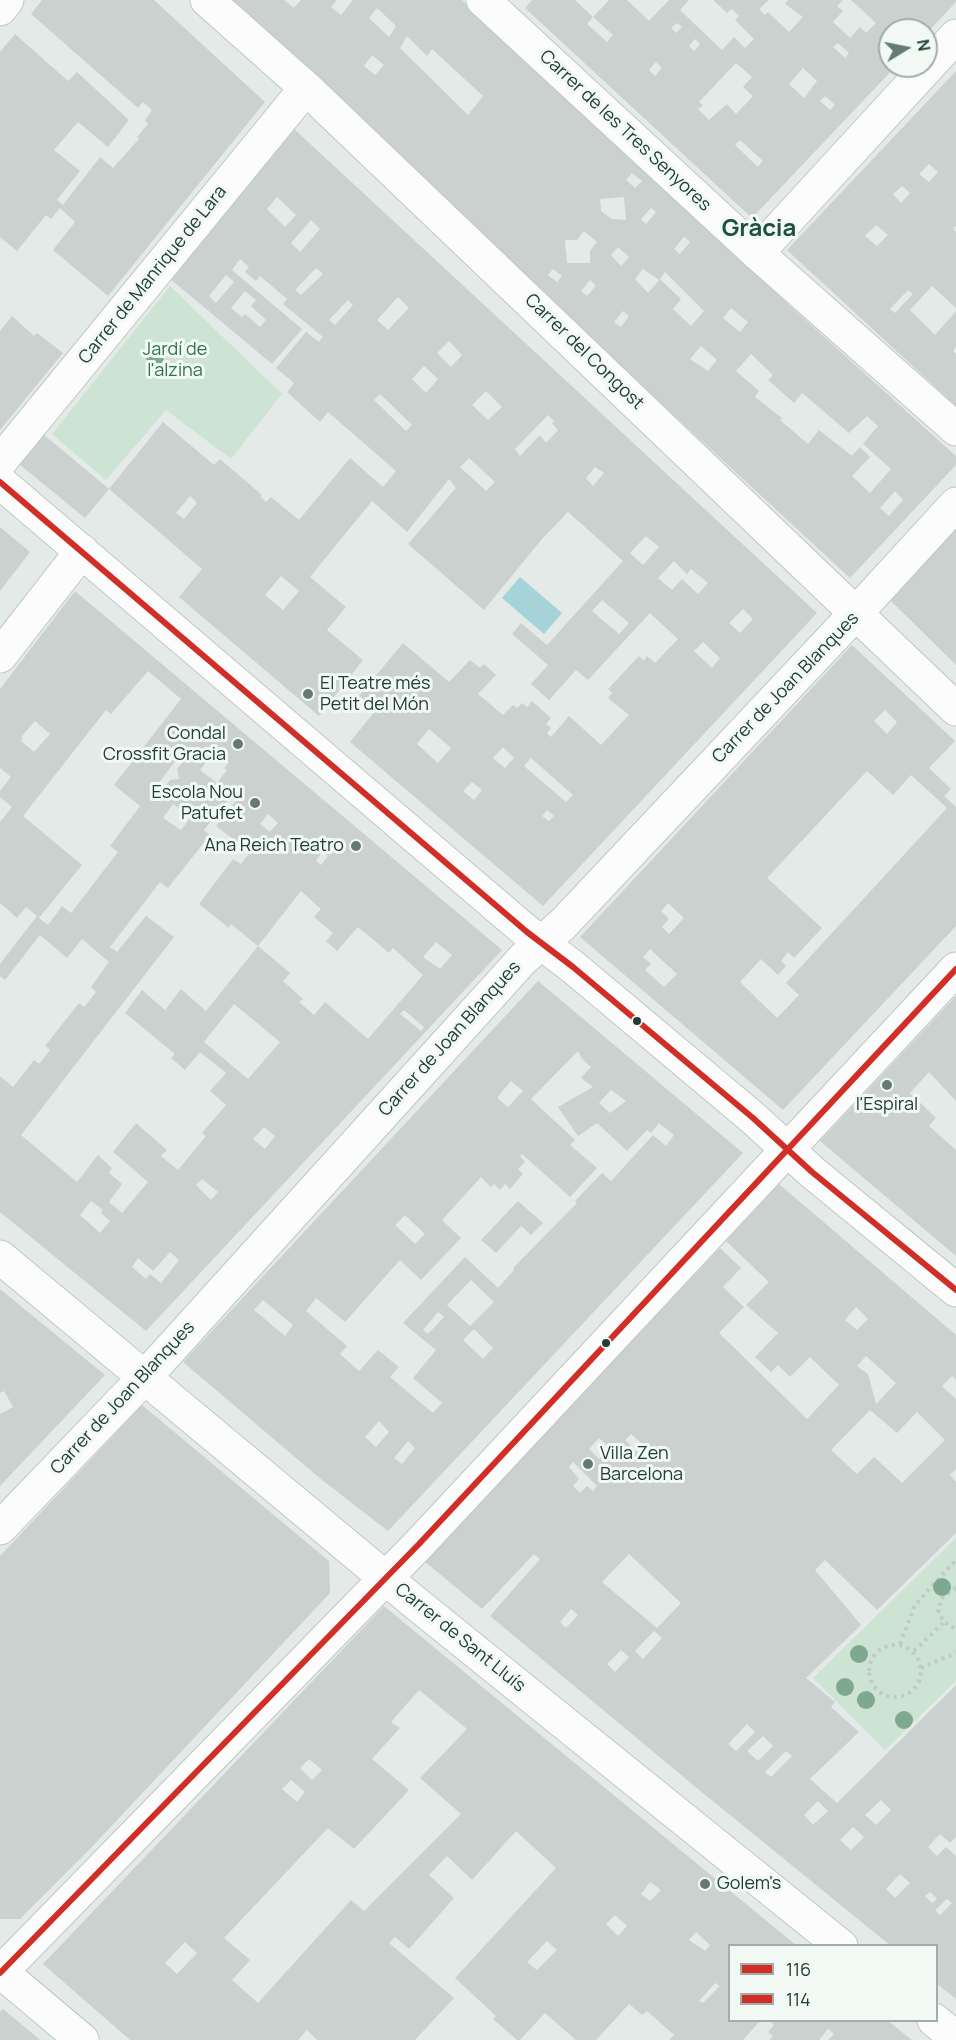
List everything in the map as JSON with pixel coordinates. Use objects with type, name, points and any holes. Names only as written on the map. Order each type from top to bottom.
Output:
[{"type":"street","points":[[0,9],[7,0]]},
{"type":"street","name":"Carrer del Congost","points":[[207,0],[306,88],[956,709]]},
{"type":"street","name":"Carrer de les Tres Senyores","points":[[483,0],[757,253],[956,429]]},
{"type":"street","points":[[757,253],[956,36]]},
{"type":"street","name":"Carrer de Manrique de Lara","points":[[0,462],[306,88]]},
{"type":"street","points":[[0,482],[541,943],[573,967],[787,1148],[812,1172],[956,1290]]},
{"type":"street","name":"Carrer de Joan Blanques","points":[[0,1528],[145,1377],[523,959],[563,924],[956,504]]},
{"type":"street","points":[[0,656],[82,551]]},
{"type":"street","points":[[82,2040],[0,1972],[386,1578],[956,969]]},
{"type":"street","name":"Carrer de Sant Lluís","points":[[0,1257],[386,1578],[839,1944]]},
{"type":"street","points":[[936,2022],[956,2038]]},
{"type":"path","points":[[900,1644],[915,1605],[953,1563],[956,1564]]},
{"type":"path","points":[[956,1588],[948,1591],[940,1602],[939,1610],[944,1622],[956,1629]]},
{"type":"path","points":[[914,1651],[944,1622]]},
{"type":"path","points":[[891,1644],[900,1644],[914,1651],[919,1659],[921,1668],[918,1684],[903,1696],[889,1696],[875,1688],[870,1681],[870,1662],[881,1648],[891,1644]]},
{"type":"path","points":[[921,1668],[956,1653]]},
{"type":"green space","name":"Jardí de l'alzina","points":[[170,286],[282,394],[231,459],[166,410],[106,480],[52,434]]},
{"type":"green space","points":[[956,1538],[956,1681],[885,1750],[813,1678]]},
{"type":"water","points":[[520,577],[562,613],[544,634],[502,598]]},
{"type":"building","points":[[42,0],[154,0],[265,102],[108,296],[53,250],[75,222],[60,208],[51,219],[46,215],[17,251],[0,237],[0,52],[15,34],[68,81],[77,72],[129,120],[108,147],[78,122],[54,150],[80,171],[57,200],[63,205],[100,157],[113,168],[139,139],[137,137],[148,124],[145,120],[152,110],[143,102],[138,108],[31,14]]},
{"type":"building","points":[[225,0],[284,0],[294,8],[301,0],[337,0],[331,7],[341,15],[353,0],[462,0],[790,306],[956,456],[956,465],[850,578]],"holes":[[[377,8],[396,26],[389,37],[369,18]],[[407,36],[427,56],[432,49],[483,96],[468,115],[400,48]],[[372,55],[384,65],[375,75],[364,66]],[[632,173],[642,181],[635,188],[626,180]],[[624,197],[626,220],[612,219],[601,211],[600,199]],[[651,208],[656,212],[646,224],[641,219]],[[584,231],[597,242],[590,251],[590,263],[567,263],[565,240],[577,240]],[[684,237],[690,242],[680,254],[674,249]],[[618,247],[629,257],[621,266],[611,255]],[[553,269],[562,276],[557,282],[548,275]],[[643,269],[659,280],[648,293],[635,279]],[[665,272],[704,311],[691,326],[673,309],[681,299],[660,279]],[[590,280],[596,286],[587,296],[581,291]],[[731,308],[748,322],[740,332],[723,318]],[[623,311],[629,316],[621,327],[614,322]],[[701,346],[717,360],[708,371],[690,359]],[[751,354],[773,375],[768,380],[794,403],[802,393],[849,433],[867,416],[878,426],[863,444],[891,469],[870,493],[852,476],[870,457],[860,447],[852,456],[819,430],[808,444],[780,420],[782,418],[755,397],[759,391],[736,371]],[[895,491],[903,500],[889,516],[880,508]]]},
{"type":"building","points":[[532,0],[575,0],[593,17],[609,0],[627,0],[649,21],[669,0],[689,0],[680,10],[722,50],[734,37],[745,48],[754,39],[735,20],[739,16],[732,9],[727,13],[713,0],[769,0],[759,9],[765,15],[768,12],[789,32],[803,17],[785,4],[788,0],[843,0],[837,6],[843,11],[833,22],[850,38],[860,27],[866,33],[876,23],[851,0],[956,0],[938,21],[938,18],[878,18],[878,78],[885,78],[752,218],[525,8]],"holes":[[[593,17],[613,35],[607,42],[587,24]],[[677,23],[682,27],[676,33],[671,28]],[[695,39],[700,44],[694,51],[689,46]],[[838,43],[849,53],[845,58],[833,47]],[[656,62],[662,68],[655,76],[649,70]],[[736,63],[752,77],[743,87],[753,96],[736,114],[727,104],[709,120],[698,109],[703,105],[699,102]],[[803,68],[817,81],[804,98],[789,84]],[[825,96],[835,105],[830,110],[820,101]],[[740,140],[763,161],[758,167],[735,145]]]},
{"type":"building","points":[[956,71],[956,226],[953,229],[956,232],[956,308],[932,286],[910,310],[935,335],[956,311],[956,347],[953,351],[956,354],[956,406],[787,250]],"holes":[[[929,164],[938,172],[929,182],[919,174]],[[902,186],[910,193],[901,203],[893,194]],[[876,225],[888,235],[877,246],[865,236]],[[908,290],[913,294],[895,313],[890,309]]]},
{"type":"building","points":[[293,128],[817,613],[543,906],[350,742],[376,710],[359,696],[403,643],[449,682],[470,660],[480,668],[484,664],[496,675],[478,694],[503,715],[513,705],[517,708],[522,703],[527,707],[532,701],[551,718],[546,724],[551,728],[547,733],[551,737],[569,716],[601,745],[629,715],[608,698],[612,693],[608,689],[639,656],[644,661],[647,656],[655,663],[678,639],[650,613],[588,680],[576,670],[549,700],[531,684],[548,665],[512,634],[521,623],[547,645],[623,561],[568,512],[542,539],[484,610],[408,544],[456,488],[449,479],[407,532],[372,501],[310,577],[346,607],[327,630],[363,660],[319,716],[179,597],[202,569],[109,489],[163,422],[214,465],[220,459],[262,495],[260,496],[266,502],[271,497],[299,520],[350,458],[383,487],[396,471],[328,412],[320,422],[287,392],[294,383],[276,368],[306,332],[319,342],[323,337],[283,304],[287,299],[260,276],[256,281],[245,272],[249,267],[240,259],[232,270],[302,329],[272,364],[169,278]],"holes":[[[277,197],[296,215],[285,227],[267,209]],[[311,220],[320,229],[300,252],[291,243]],[[316,268],[323,274],[301,295],[295,290]],[[226,275],[234,282],[216,303],[209,296]],[[245,291],[256,300],[251,306],[266,320],[260,327],[245,314],[242,317],[231,308]],[[398,297],[409,308],[388,330],[377,320]],[[348,300],[353,305],[335,325],[329,320]],[[449,341],[462,355],[451,367],[437,353]],[[424,366],[438,379],[426,393],[412,379]],[[486,391],[502,407],[488,420],[472,405]],[[380,394],[412,425],[406,431],[374,400]],[[548,415],[558,430],[546,443],[540,435],[520,456],[515,449]],[[469,458],[495,482],[486,491],[460,467]],[[595,467],[604,473],[593,486],[586,478]],[[190,496],[197,503],[184,519],[176,513]],[[646,536],[659,547],[643,565],[630,553]],[[674,561],[687,574],[691,569],[708,583],[698,594],[682,579],[672,590],[658,578]],[[281,576],[299,591],[283,610],[265,595]],[[602,600],[629,623],[619,634],[592,611]],[[743,609],[753,619],[740,633],[729,623]],[[703,642],[720,658],[712,668],[694,651]],[[429,729],[451,748],[438,763],[417,744]],[[503,747],[514,758],[505,768],[493,758]],[[531,758],[573,795],[566,802],[524,766]],[[472,782],[482,790],[474,800],[463,791]],[[547,810],[554,816],[549,821],[542,816]]]},
{"type":"building","points":[[12,316],[34,336],[37,333],[63,353],[0,430],[0,331]]},
{"type":"building","points":[[43,434],[109,489],[85,518],[19,464]]},
{"type":"building","points":[[956,523],[956,665],[886,596]]},
{"type":"building","points":[[0,527],[30,552],[0,591]]},
{"type":"building","points":[[75,591],[502,950],[146,1331],[0,1212],[0,1076],[13,1087],[34,1060],[39,1064],[50,1050],[45,1046],[79,1003],[84,1007],[96,992],[91,987],[109,962],[82,939],[67,958],[40,935],[5,980],[0,976],[0,964],[37,916],[26,907],[17,918],[0,903],[0,822],[12,807],[0,797],[0,791],[11,777],[0,768],[0,689]],"holes":[[[148,671],[181,699],[114,785],[140,806],[110,846],[118,852],[71,913],[62,906],[48,925],[39,918],[82,865],[23,816],[106,710],[111,714]],[[35,721],[50,734],[34,752],[21,741],[23,738],[21,737]],[[185,748],[190,753],[177,769],[179,779],[170,780],[158,796],[152,792]],[[218,751],[229,762],[224,768],[227,770],[217,783],[200,770]],[[237,789],[243,792],[216,826],[250,852],[241,864],[233,859],[199,904],[229,928],[231,924],[258,946],[206,1011],[181,989],[165,1010],[142,990],[125,1013],[175,1054],[171,1058],[185,1070],[200,1052],[226,1073],[210,1091],[226,1105],[202,1133],[206,1136],[178,1170],[161,1156],[167,1150],[136,1123],[113,1152],[148,1182],[122,1213],[109,1202],[122,1184],[109,1173],[112,1168],[98,1155],[77,1182],[21,1135],[174,937],[146,916],[117,952],[110,947],[160,882],[168,888],[210,835],[204,830],[214,817],[213,806],[224,805]],[[173,804],[191,817],[181,830],[163,818]],[[268,814],[278,823],[270,832],[260,824]],[[322,852],[328,856],[321,865],[316,861]],[[301,891],[321,909],[314,917],[333,933],[326,941],[337,951],[358,927],[389,953],[393,948],[423,975],[368,1039],[325,1002],[314,1015],[299,1002],[303,999],[283,981],[290,973],[258,946]],[[436,942],[452,955],[440,969],[423,957]],[[234,1004],[280,1042],[248,1079],[204,1042]],[[404,1010],[424,1027],[421,1031],[400,1014]],[[264,1127],[275,1136],[265,1149],[253,1139]],[[202,1179],[218,1192],[211,1200],[196,1185]],[[91,1201],[103,1210],[101,1213],[110,1221],[100,1233],[80,1215]],[[170,1252],[179,1260],[161,1283],[150,1274],[146,1279],[132,1267],[138,1258],[153,1271]]]},
{"type":"building","points":[[852,645],[955,741],[929,768],[951,789],[944,796],[956,807],[956,926],[783,1110],[580,937]],"holes":[[[885,710],[897,722],[887,734],[874,721]],[[867,771],[893,795],[911,775],[947,808],[786,983],[799,995],[777,1018],[740,982],[761,959],[778,975],[786,966],[781,961],[788,952],[794,958],[822,928],[767,878]],[[668,903],[684,918],[669,934],[662,927],[669,919],[661,911]],[[650,949],[677,974],[664,987],[645,970],[651,964],[643,957]]]},
{"type":"building","points":[[538,981],[743,1153],[388,1531],[322,1480],[183,1362]],"holes":[[[578,1051],[582,1059],[591,1067],[581,1078],[593,1087],[558,1107],[578,1136],[597,1123],[627,1151],[647,1130],[651,1133],[659,1123],[674,1135],[666,1146],[653,1135],[611,1181],[602,1173],[575,1201],[577,1203],[513,1268],[514,1270],[498,1288],[465,1257],[403,1323],[436,1350],[413,1378],[442,1403],[433,1413],[390,1377],[399,1367],[378,1350],[359,1371],[340,1354],[347,1346],[306,1311],[316,1298],[345,1322],[400,1260],[421,1280],[461,1238],[442,1220],[481,1177],[491,1187],[494,1184],[500,1190],[505,1184],[510,1189],[523,1174],[518,1169],[525,1162],[520,1156],[522,1154],[570,1197],[597,1168],[570,1145],[575,1140],[531,1099]],[[511,1081],[523,1091],[508,1107],[497,1098]],[[611,1090],[626,1101],[610,1113],[599,1103]],[[405,1215],[425,1234],[415,1244],[395,1225]],[[471,1280],[494,1302],[470,1326],[447,1305]],[[263,1300],[293,1325],[285,1336],[254,1310]],[[438,1312],[444,1317],[428,1334],[423,1330]],[[474,1329],[493,1348],[483,1359],[463,1340]],[[379,1421],[389,1432],[376,1447],[365,1437]],[[408,1441],[415,1448],[402,1464],[394,1458]]]},
{"type":"building","points":[[956,996],[956,1101],[929,1072],[910,1093],[936,1118],[929,1126],[956,1150],[956,1256],[820,1141]]},
{"type":"building","points":[[779,1184],[956,1335],[956,1380],[952,1376],[942,1386],[956,1399],[956,1469],[950,1475],[956,1482],[956,1533],[877,1610],[825,1560],[815,1570],[861,1625],[806,1678],[835,1702],[831,1707],[859,1732],[810,1779],[837,1803],[956,1685],[956,1837],[950,1843],[940,1834],[928,1847],[937,1856],[946,1847],[956,1856],[956,1999],[938,1985],[938,1944],[889,1944],[490,1616],[540,1559],[534,1554],[482,1609],[424,1561],[720,1248],[741,1268],[723,1287],[744,1307],[719,1333],[807,1419],[839,1385],[810,1357],[790,1377],[778,1365],[771,1372],[755,1357],[778,1333],[746,1305],[769,1282],[726,1241]],"holes":[[[856,1307],[868,1319],[857,1330],[845,1320]],[[866,1356],[896,1383],[876,1404],[868,1374],[857,1366]],[[870,1410],[897,1433],[917,1412],[945,1440],[902,1483],[874,1457],[857,1474],[831,1450]],[[631,1434],[647,1448],[640,1455],[625,1440]],[[599,1438],[610,1448],[599,1459],[589,1449]],[[573,1462],[597,1486],[593,1491],[587,1486],[580,1493],[573,1486],[579,1479],[569,1467]],[[629,1554],[681,1603],[657,1628],[602,1582]],[[571,1609],[578,1615],[566,1628],[560,1622]],[[654,1631],[662,1638],[643,1659],[635,1651]],[[621,1650],[629,1657],[615,1672],[607,1664]],[[747,1724],[755,1732],[736,1751],[728,1744]],[[763,1736],[773,1746],[758,1761],[747,1751]],[[786,1751],[792,1756],[771,1777],[765,1772]],[[881,1800],[891,1810],[876,1825],[865,1815]],[[818,1801],[828,1811],[813,1825],[804,1815]],[[853,1827],[864,1837],[851,1850],[840,1840]],[[900,1874],[910,1883],[895,1898],[886,1889]],[[930,1892],[937,1899],[932,1903],[925,1896]],[[947,1899],[952,1903],[940,1915],[935,1910]]]},
{"type":"building","points":[[518,1201],[543,1223],[531,1235],[521,1226],[496,1253],[481,1240]]},
{"type":"building","points":[[0,1289],[105,1375],[0,1486],[0,1414],[13,1407],[4,1391],[0,1393]]},
{"type":"building","points":[[142,1405],[329,1561],[330,1593],[89,1850],[20,1919],[0,1919],[0,1556]]},
{"type":"building","points":[[384,1606],[795,1944],[728,1944],[728,2022],[759,2022],[743,2040],[669,2040],[674,2035],[647,2011],[642,2015],[629,2004],[596,2040],[576,2040],[545,2013],[520,2040],[517,2040],[493,2019],[496,2016],[455,1978],[556,1868],[516,1831],[472,1880],[447,1856],[429,1875],[454,1898],[409,1949],[395,1937],[389,1943],[454,1998],[415,2040],[317,2040],[307,2030],[298,2040],[130,2040],[43,1964]],"holes":[[[419,1690],[467,1729],[420,1778],[461,1814],[364,1911],[351,1900],[258,2003],[232,1980],[250,1960],[224,1938],[328,1828],[354,1849],[409,1790],[372,1759],[400,1728],[391,1722]],[[309,1759],[322,1770],[312,1780],[300,1768]],[[291,1780],[305,1792],[297,1802],[282,1789]],[[650,1882],[661,1890],[650,1901],[641,1894]],[[615,1915],[627,1926],[618,1936],[606,1924]],[[696,1932],[710,1945],[705,1951],[689,1940]],[[547,1941],[557,1950],[537,1970],[527,1962]],[[185,1942],[197,1953],[177,1974],[165,1963]],[[715,1983],[720,1986],[703,2003],[699,2001]]]},
{"type":"building","points":[[3,2009],[40,2040],[0,2040],[0,2012]]},
{"type":"building","points":[[771,2022],[890,2022],[912,2040],[828,2040],[834,2034],[828,2029],[819,2040],[770,2040],[773,2036],[768,2032],[774,2025]]},
{"type":"transit line","name":"114","points":[[0,482],[527,932],[573,967],[753,1118],[812,1172],[956,1290]]},
{"type":"transit line","name":"116","points":[[0,1973],[419,1544],[956,969]]},
{"type":"place","name":"El Teatre més Petit del Món","points":[[308,694]]},
{"type":"place","name":"Condal Crossfit Gracia","points":[[238,744]]},
{"type":"place","name":"Escola Nou Patufet","points":[[255,803]]},
{"type":"place","name":"Ana Reich Teatro","points":[[356,846]]},
{"type":"place","name":"l'Espiral","points":[[887,1085]]},
{"type":"place","name":"Villa Zen Barcelona","points":[[588,1464]]},
{"type":"place","name":"Golem's","points":[[705,1884]]},
{"type":"district","name":"Gràcia","points":[[759,229]]}]
